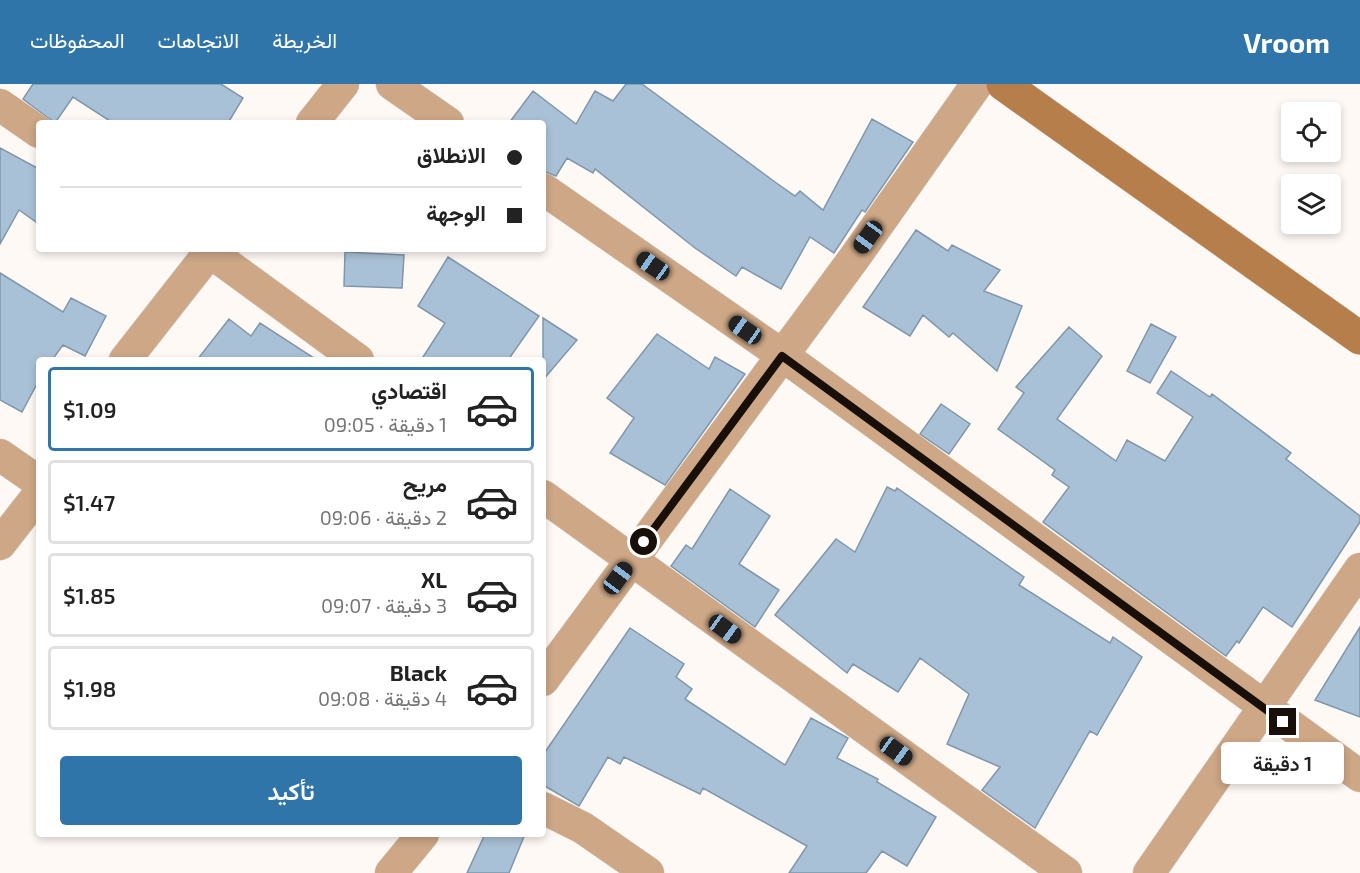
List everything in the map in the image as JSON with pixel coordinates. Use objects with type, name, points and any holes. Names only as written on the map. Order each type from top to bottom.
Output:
[{"type":"main road","points":[[1003,84],[1360,338]]},
{"type":"street","points":[[314,120],[343,84]]},
{"type":"street","points":[[392,84],[444,120]]},
{"type":"street","points":[[546,676],[782,356],[977,84]]},
{"type":"street","points":[[0,105],[36,130]]},
{"type":"street","points":[[546,191],[782,356],[1264,709],[1360,776]]},
{"type":"street","points":[[127,357],[208,252]]},
{"type":"street","points":[[213,252],[354,357]]},
{"type":"street","points":[[0,455],[36,480]]},
{"type":"street","points":[[0,544],[36,483]]},
{"type":"street","points":[[546,498],[630,561],[1066,873]]},
{"type":"street","points":[[1149,873],[1360,569]]},
{"type":"street","points":[[546,810],[583,828],[648,873]]},
{"type":"street","points":[[391,873],[421,837]]},
{"type":"building","points":[[33,84],[221,84],[243,98],[230,120],[108,120],[73,97],[57,120],[51,120],[23,99]]},
{"type":"building","points":[[626,84],[642,84],[795,196],[800,191],[823,210],[872,119],[913,142],[865,212],[862,210],[834,253],[810,237],[781,289],[742,267],[736,276],[695,248],[595,169],[593,173],[567,158],[556,176],[546,172],[546,120],[511,120],[533,91],[576,124],[595,91],[613,101]]},
{"type":"building","points":[[0,148],[36,167],[36,222],[19,210],[0,244]]},
{"type":"building","points":[[916,230],[948,251],[952,245],[1000,270],[984,291],[1022,306],[997,371],[953,333],[949,337],[923,315],[910,336],[863,307]]},
{"type":"building","points":[[345,252],[404,255],[402,288],[344,286]]},
{"type":"building","points":[[448,257],[539,316],[510,357],[423,357],[445,323],[418,306]]},
{"type":"building","points":[[0,273],[63,312],[71,298],[106,316],[85,356],[63,345],[54,357],[36,357],[36,386],[22,412],[0,400]]},
{"type":"building","points":[[543,318],[577,340],[546,376],[546,357],[543,357]]},
{"type":"building","points":[[229,319],[251,336],[260,323],[312,357],[199,357]]},
{"type":"building","points":[[1151,324],[1176,337],[1150,383],[1127,371]]},
{"type":"building","points":[[1069,327],[1102,356],[1057,419],[1116,461],[1127,440],[1165,461],[1193,417],[1157,393],[1171,371],[1210,397],[1212,394],[1291,453],[1286,459],[1360,516],[1360,522],[1292,627],[1263,607],[1239,643],[1237,641],[1226,656],[1043,522],[1069,487],[1052,475],[1055,470],[998,429],[1024,393],[1016,387]]},
{"type":"building","points":[[657,334],[709,369],[715,357],[745,374],[665,485],[610,453],[634,418],[607,398]]},
{"type":"building","points":[[941,404],[970,424],[949,454],[920,434]]},
{"type":"building","points":[[887,487],[895,491],[897,488],[1024,577],[1019,585],[1110,643],[1113,637],[1142,657],[1097,735],[1090,731],[1035,828],[982,790],[1000,767],[947,744],[969,694],[920,658],[898,692],[853,664],[847,673],[775,615],[836,539],[855,552]]},
{"type":"building","points":[[730,489],[770,516],[739,564],[779,590],[755,627],[671,566],[686,545],[692,549]]},
{"type":"building","points":[[1360,627],[1360,717],[1315,700]]},
{"type":"building","points":[[630,628],[684,664],[676,677],[692,689],[685,699],[785,765],[811,718],[848,738],[837,758],[878,779],[877,782],[936,817],[907,866],[882,851],[866,873],[789,873],[807,846],[703,788],[700,794],[624,757],[620,764],[608,757],[579,806],[546,787],[546,751]]},
{"type":"building","points":[[484,837],[524,837],[509,873],[467,873]]},
{"type":"route","points":[[644,542],[782,356],[1283,722]]}]
